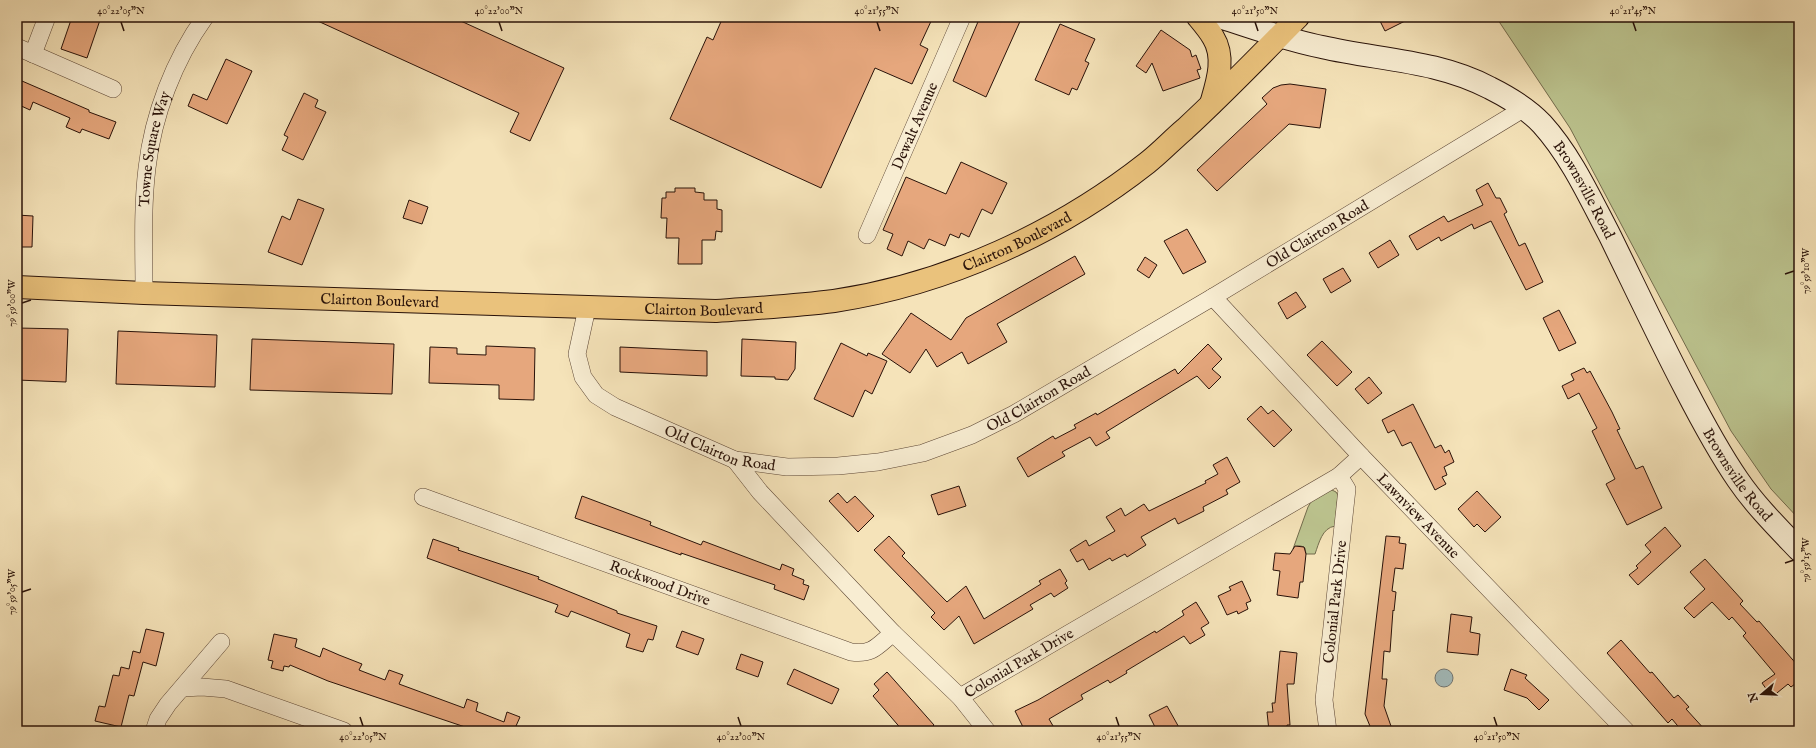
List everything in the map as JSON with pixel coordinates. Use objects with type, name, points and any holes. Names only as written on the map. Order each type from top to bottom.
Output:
[{"type":"highway","points":[[1198,17],[1214,37],[1218,48],[1220,70],[1211,104]]},
{"type":"highway","name":"Clairton Boulevard","points":[[17,287],[144,293],[716,311],[788,306],[835,300],[897,288],[969,266],[1025,240],[1091,202],[1148,162],[1211,104],[1298,17]]},
{"type":"main road","name":"Brownsville Road","points":[[1220,17],[1322,48],[1416,63],[1466,77],[1490,88],[1540,122],[1569,161],[1597,211],[1685,388],[1734,474],[1755,502],[1799,550]]},
{"type":"street","points":[[33,54],[47,17]]},
{"type":"street","name":"Towne Square Way","points":[[144,293],[145,198],[147,168],[155,124],[174,71],[205,17]]},
{"type":"street","name":"Dewalt Avenue","points":[[867,235],[962,17]]},
{"type":"street","points":[[17,47],[113,89]]},
{"type":"street","name":"Old Clairton Road","points":[[587,308],[577,354],[583,377],[596,395],[615,407],[735,460],[787,467],[838,466],[878,462],[923,453],[972,435],[1014,414],[1213,297],[1523,109]]},
{"type":"street","name":"Lawnview Avenue","points":[[1213,297],[1361,456],[1626,731]]},
{"type":"street","name":"Colonial Park Drive","points":[[735,460],[760,492],[893,633],[960,697],[1339,476],[1361,456]]},
{"type":"street","name":"Colonial Park Drive","points":[[1328,731],[1324,700],[1347,488],[1339,476]]},
{"type":"street","name":"Rockwood Drive","points":[[423,497],[851,652],[863,654],[874,650],[893,633]]},
{"type":"street","points":[[154,731],[158,719],[168,704],[221,642]]},
{"type":"street","points":[[183,688],[202,687],[226,689],[344,731]]},
{"type":"street","points":[[960,697],[986,731]]},
{"type":"green space","points":[[1496,17],[1799,17],[1799,519],[1771,489],[1731,431],[1570,128]]},
{"type":"green space","points":[[1330,489],[1338,495],[1335,526],[1331,527],[1324,533],[1315,554],[1306,554],[1305,548],[1300,546],[1293,549],[1312,500]]},
{"type":"water","points":[[1444,669],[1450,672],[1453,678],[1450,684],[1444,687],[1438,684],[1435,678],[1438,672]]},
{"type":"building","points":[[72,17],[92,17],[100,20],[87,58],[61,49]]},
{"type":"building","points":[[309,17],[452,17],[564,68],[530,141],[510,132],[519,113]]},
{"type":"building","points":[[723,17],[933,17],[920,45],[928,49],[912,84],[875,68],[821,188],[670,119],[707,37],[713,40]]},
{"type":"building","points":[[980,17],[1022,17],[986,97],[953,81]]},
{"type":"building","points":[[1378,17],[1413,17],[1385,31]]},
{"type":"building","points":[[1060,24],[1095,39],[1085,61],[1089,63],[1077,90],[1072,88],[1069,95],[1035,80]]},
{"type":"building","points":[[1161,30],[1190,50],[1192,57],[1196,55],[1201,69],[1197,70],[1200,78],[1163,91],[1152,63],[1146,73],[1136,66]]},
{"type":"building","points":[[226,59],[252,71],[227,124],[188,106],[193,94],[207,100]]},
{"type":"building","points":[[22,81],[89,110],[89,112],[116,122],[109,139],[82,129],[80,133],[66,127],[70,118],[33,102],[30,110],[17,104],[17,93]]},
{"type":"building","points":[[1290,84],[1326,89],[1320,128],[1289,124],[1217,191],[1197,170],[1267,104],[1262,98],[1273,88]]},
{"type":"building","points":[[304,93],[318,100],[315,107],[326,112],[303,160],[282,150],[288,137],[284,135]]},
{"type":"building","points":[[961,162],[1007,183],[992,214],[982,209],[969,237],[961,233],[959,238],[950,234],[945,246],[929,239],[924,249],[908,241],[902,256],[887,249],[893,234],[883,230],[906,177],[946,194]]},
{"type":"building","points":[[1488,183],[1496,198],[1500,198],[1507,212],[1504,214],[1519,246],[1525,243],[1543,282],[1526,290],[1491,221],[1474,229],[1472,224],[1441,241],[1439,237],[1417,250],[1409,236],[1444,216],[1448,222],[1483,205],[1476,190]]},
{"type":"building","points":[[675,188],[695,188],[695,192],[704,193],[704,200],[717,200],[717,209],[722,210],[722,232],[716,231],[715,240],[702,240],[702,264],[678,264],[679,238],[666,238],[667,218],[661,218],[662,198],[666,198],[666,192],[675,192]]},
{"type":"building","points":[[298,199],[324,209],[302,265],[268,252],[282,216],[290,220]]},
{"type":"building","points":[[409,200],[428,207],[422,224],[403,218]]},
{"type":"building","points":[[17,215],[33,216],[32,247],[17,247]]},
{"type":"building","points":[[1187,229],[1206,262],[1183,274],[1164,241]]},
{"type":"building","points":[[1390,240],[1399,255],[1378,268],[1369,253]]},
{"type":"building","points":[[1075,256],[1085,274],[997,324],[1007,342],[968,364],[962,352],[937,367],[926,349],[910,373],[882,354],[911,313],[951,340],[966,318]]},
{"type":"building","points":[[1145,257],[1157,265],[1149,278],[1137,270]]},
{"type":"building","points":[[1343,268],[1351,281],[1331,293],[1323,279]]},
{"type":"building","points":[[1296,292],[1306,307],[1287,319],[1278,303]]},
{"type":"building","points":[[1559,310],[1576,343],[1559,351],[1543,318]]},
{"type":"building","points":[[17,328],[68,329],[66,382],[17,380]]},
{"type":"building","points":[[118,331],[217,335],[215,387],[116,384]]},
{"type":"building","points":[[252,339],[394,344],[392,394],[250,390]]},
{"type":"building","points":[[742,339],[796,342],[795,369],[788,380],[775,379],[775,377],[741,376]]},
{"type":"building","points":[[1322,341],[1352,372],[1337,386],[1307,355]]},
{"type":"building","points":[[841,343],[867,356],[868,353],[887,361],[872,394],[865,390],[853,417],[814,399]]},
{"type":"building","points":[[1208,344],[1222,359],[1212,369],[1221,377],[1209,389],[1197,376],[1106,432],[1110,438],[1096,446],[1090,437],[1062,452],[1065,456],[1028,477],[1017,458],[1053,436],[1055,439],[1076,428],[1074,425],[1096,413],[1097,415],[1175,369],[1178,374]]},
{"type":"building","points":[[486,346],[535,348],[534,400],[499,399],[499,385],[429,383],[430,347],[457,348],[457,354],[486,355]]},
{"type":"building","points":[[620,347],[707,351],[707,376],[620,372]]},
{"type":"building","points":[[1584,368],[1587,373],[1590,371],[1612,412],[1620,429],[1617,430],[1636,469],[1643,466],[1662,508],[1627,525],[1606,484],[1615,479],[1592,431],[1597,428],[1579,393],[1568,399],[1562,386],[1574,380],[1571,374]]},
{"type":"building","points":[[1369,377],[1382,393],[1368,404],[1355,389]]},
{"type":"building","points":[[1413,404],[1435,448],[1441,445],[1445,453],[1449,450],[1454,462],[1444,467],[1447,475],[1442,477],[1446,484],[1435,490],[1411,442],[1402,446],[1394,430],[1388,433],[1382,420]]},
{"type":"building","points":[[1261,406],[1268,414],[1273,410],[1292,430],[1274,447],[1247,419]]},
{"type":"building","points":[[1227,457],[1240,482],[1226,490],[1228,494],[1203,507],[1204,511],[1178,524],[1175,518],[1141,537],[1146,545],[1127,557],[1125,554],[1112,561],[1110,558],[1089,570],[1083,559],[1077,562],[1070,550],[1086,540],[1089,546],[1115,531],[1106,517],[1121,508],[1125,516],[1144,504],[1149,511],[1206,483],[1205,481],[1218,474],[1213,465]]},
{"type":"building","points":[[959,486],[966,506],[938,515],[931,495]]},
{"type":"building","points":[[1477,491],[1501,517],[1485,532],[1477,524],[1474,527],[1458,509]]},
{"type":"building","points":[[838,493],[847,503],[855,496],[874,516],[858,532],[829,501]]},
{"type":"building","points":[[582,496],[651,522],[650,525],[701,545],[703,541],[780,570],[782,564],[794,569],[792,575],[804,580],[803,584],[809,586],[804,600],[774,589],[775,585],[681,553],[681,555],[575,518]]},
{"type":"building","points":[[1665,527],[1681,546],[1638,585],[1629,575],[1638,568],[1636,566],[1651,552],[1645,545]]},
{"type":"building","points":[[889,536],[905,553],[902,556],[947,602],[966,586],[984,619],[1041,584],[1039,581],[1060,569],[1067,581],[1065,583],[1068,588],[1054,597],[1051,593],[1030,605],[1033,609],[974,644],[959,616],[944,630],[931,617],[935,613],[874,550]]},
{"type":"building","points":[[1386,536],[1400,537],[1399,543],[1406,544],[1403,569],[1395,568],[1392,591],[1396,592],[1390,652],[1384,651],[1382,679],[1387,679],[1384,706],[1392,729],[1386,731],[1372,731],[1365,714]]},
{"type":"building","points":[[433,539],[459,548],[458,550],[539,577],[538,579],[617,611],[617,613],[657,626],[653,640],[648,639],[643,652],[626,647],[630,634],[571,611],[568,617],[555,612],[558,605],[427,558]]},
{"type":"building","points":[[1295,546],[1304,547],[1306,554],[1303,582],[1300,582],[1298,598],[1277,595],[1280,571],[1273,570],[1275,553],[1290,554]]},
{"type":"building","points":[[1705,559],[1743,601],[1740,604],[1757,622],[1759,621],[1799,667],[1799,681],[1791,687],[1788,684],[1772,697],[1762,683],[1775,674],[1743,636],[1746,633],[1732,617],[1729,620],[1712,602],[1694,618],[1684,608],[1705,589],[1690,572]]},
{"type":"building","points":[[1242,581],[1251,601],[1246,603],[1248,609],[1238,614],[1237,611],[1227,615],[1218,596],[1231,590],[1229,587]]},
{"type":"building","points":[[1196,602],[1209,623],[1201,628],[1205,635],[1190,644],[1184,636],[1126,671],[1127,673],[1110,683],[1108,680],[1081,695],[1083,699],[1049,719],[1056,731],[1025,731],[1015,711],[1038,700],[1155,631],[1156,633],[1184,615],[1182,611]]},
{"type":"building","points":[[1451,614],[1472,617],[1470,632],[1480,634],[1478,655],[1447,652]]},
{"type":"building","points":[[146,629],[164,633],[156,666],[143,662],[134,696],[129,695],[121,727],[95,721],[99,706],[105,707],[113,675],[119,676],[121,667],[129,669],[133,651],[140,653]]},
{"type":"building","points":[[682,631],[704,639],[698,655],[676,647]]},
{"type":"building","points":[[274,634],[297,639],[295,647],[320,657],[323,648],[362,664],[359,670],[385,680],[389,670],[403,675],[399,684],[464,708],[467,699],[478,703],[476,711],[504,722],[507,712],[520,717],[516,726],[525,731],[477,731],[328,681],[290,665],[289,667],[284,666],[283,671],[271,668],[273,661],[268,660]]},
{"type":"building","points":[[1621,640],[1650,673],[1652,672],[1674,698],[1678,695],[1689,707],[1686,709],[1706,731],[1682,731],[1672,719],[1668,723],[1607,653]]},
{"type":"building","points":[[1280,651],[1297,653],[1294,684],[1287,684],[1290,725],[1287,725],[1287,731],[1269,731],[1267,712],[1273,712],[1272,703],[1275,703]]},
{"type":"building","points":[[741,654],[763,662],[758,677],[736,669]]},
{"type":"building","points":[[794,669],[839,689],[832,704],[787,684]]},
{"type":"building","points":[[1511,669],[1527,675],[1525,678],[1549,700],[1539,710],[1527,698],[1504,690]]},
{"type":"building","points":[[887,672],[934,725],[928,731],[903,731],[873,696],[879,690],[874,684]]},
{"type":"building","points":[[1167,706],[1181,731],[1157,731],[1149,715]]}]
